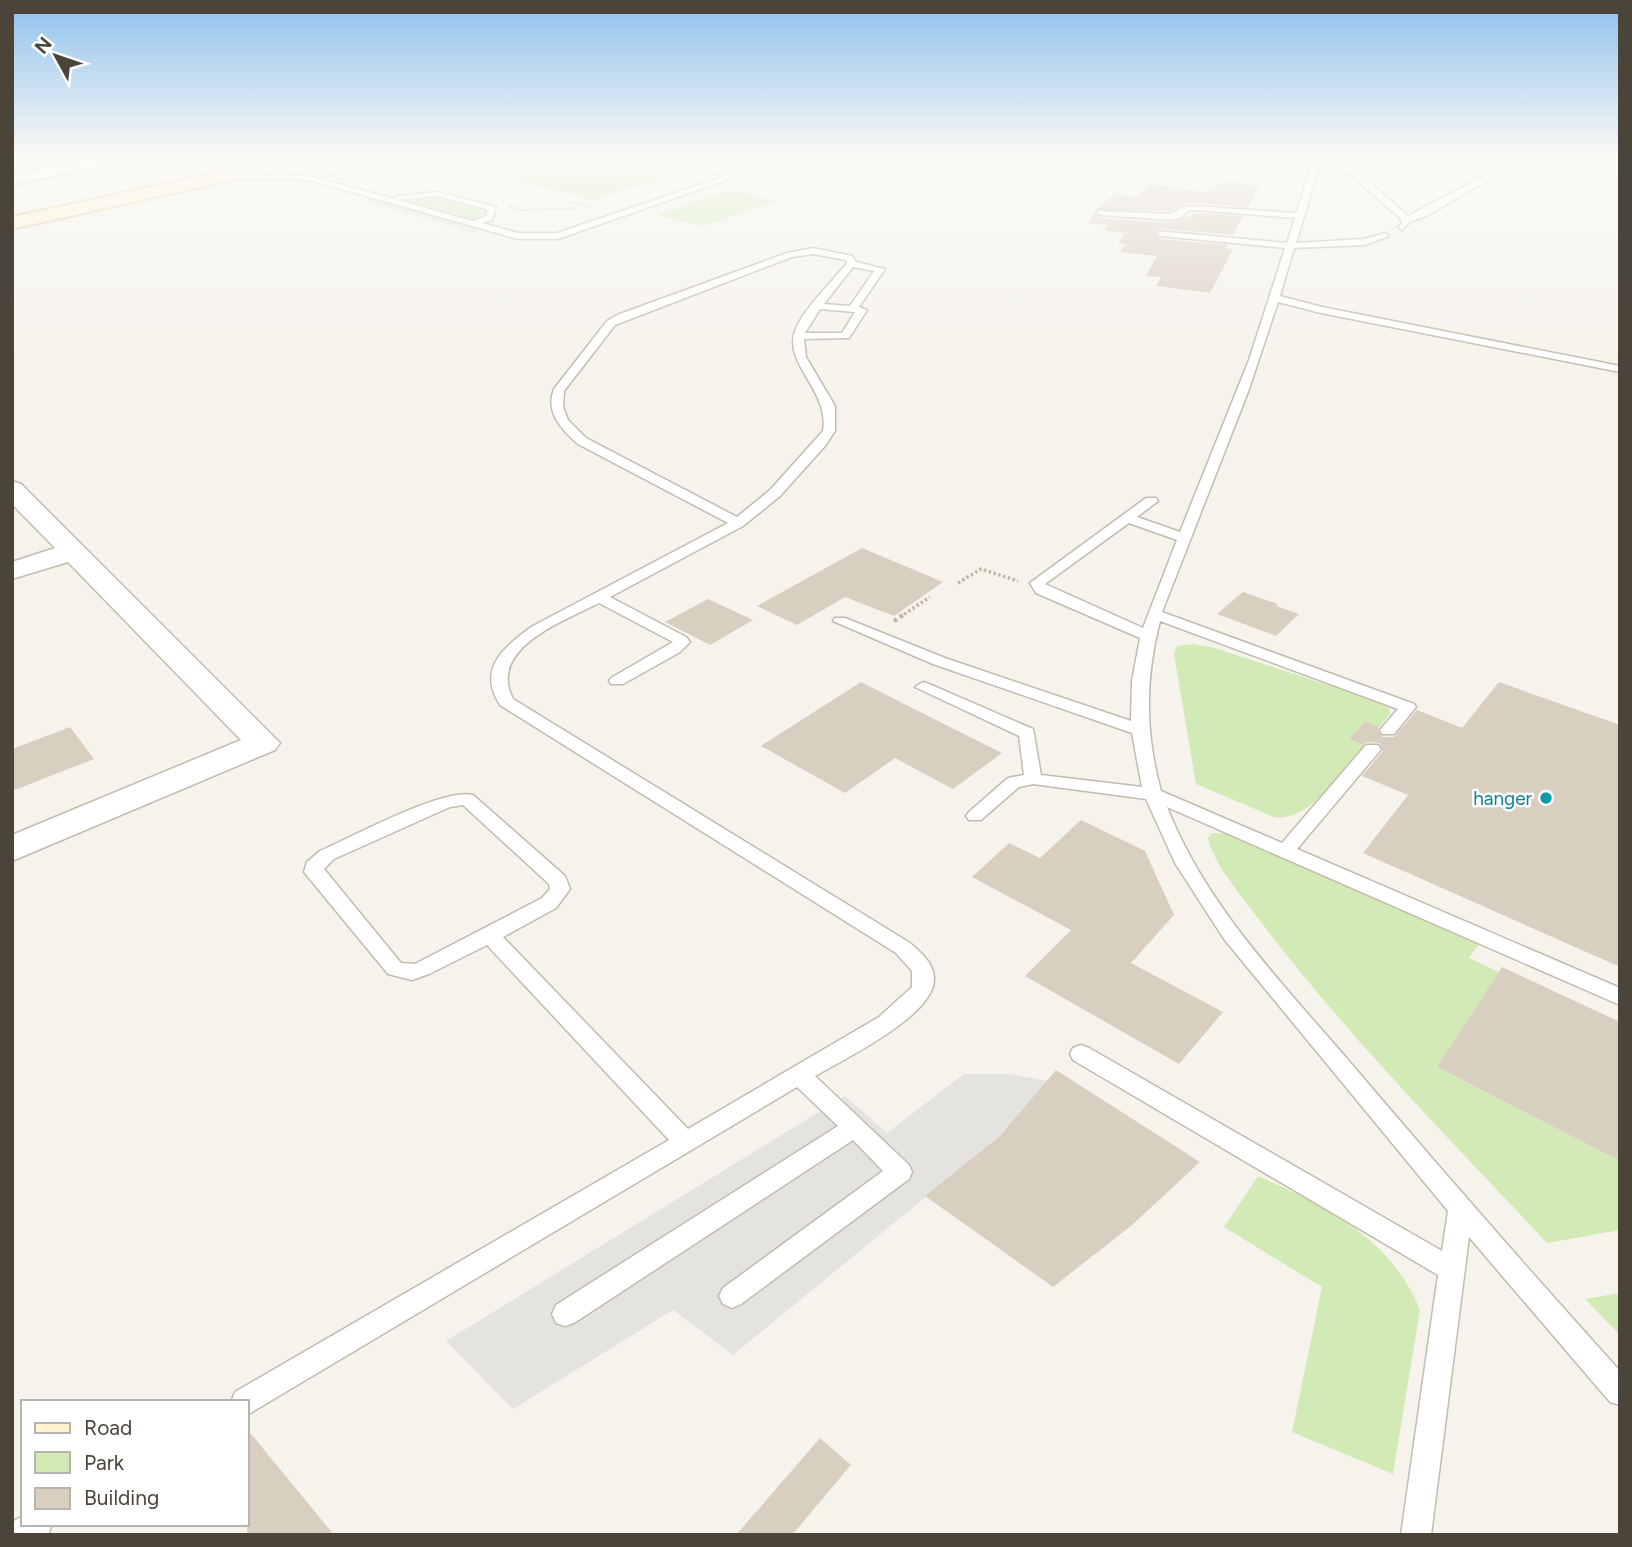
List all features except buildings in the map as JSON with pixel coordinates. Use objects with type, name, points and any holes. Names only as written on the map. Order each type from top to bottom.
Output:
[{"type":"street","points":[[12,489],[263,743],[12,849]]},
{"type":"street","points":[[12,571],[74,551]]},
{"type":"lane","points":[[493,228],[518,236],[558,236],[581,228]]},
{"type":"lane","points":[[1295,228],[1275,298],[1154,614],[1139,673],[1143,759],[1153,794],[1171,837],[1203,891],[1258,968],[1460,1210],[1620,1392]]},
{"type":"lane","points":[[1160,233],[1289,246],[1365,242],[1385,236]]},
{"type":"lane","points":[[738,523],[582,441],[567,429],[558,415],[558,391],[611,323],[629,314],[802,252],[840,255],[849,258],[851,264]]},
{"type":"lane","points":[[248,1400],[887,1023],[916,1000],[924,986],[925,973],[919,959],[506,702],[498,689],[497,677],[503,662],[516,646],[536,630],[738,523],[775,493],[821,443],[831,419],[829,406],[801,357],[800,337],[807,319],[851,264]]},
{"type":"lane","points":[[851,264],[880,269],[853,309]]},
{"type":"lane","points":[[1275,298],[1321,310],[1620,369]]},
{"type":"lane","points":[[800,337],[845,336],[862,310],[817,306]]},
{"type":"lane","points":[[1268,317],[1321,310]]},
{"type":"lane","points":[[1148,636],[1038,586],[1039,580],[1151,501]]},
{"type":"lane","points":[[1127,518],[1184,538]]},
{"type":"lane","points":[[599,597],[681,639],[682,642],[675,649],[617,681]]},
{"type":"lane","points":[[1154,614],[1408,707],[1388,730]]},
{"type":"lane","points":[[840,621],[872,635],[1140,730]]},
{"type":"lane","points":[[923,687],[1027,733],[1034,779]]},
{"type":"lane","points":[[1285,851],[1372,749]]},
{"type":"lane","points":[[975,816],[1014,782],[1034,779],[1153,794],[1620,997]]},
{"type":"lane","points":[[456,799],[467,799],[558,881],[560,889],[549,903],[489,935],[422,969],[412,972],[395,969],[314,872],[314,867],[327,855],[434,807],[456,799]]},
{"type":"lane","points":[[489,935],[686,1142]]},
{"type":"lane","points":[[1081,1054],[1452,1270]]},
{"type":"lane","points":[[732,1296],[900,1172],[799,1075]]},
{"type":"lane","points":[[565,1314],[855,1128]]},
{"type":"lane","points":[[1416,1535],[1460,1210]]},
{"type":"path","points":[[958,583],[981,569],[1038,586]]},
{"type":"path","points":[[872,635],[930,597]]},
{"type":"green space","points":[[1193,644],[1215,648],[1373,700],[1389,708],[1390,714],[1379,727],[1365,721],[1349,739],[1367,747],[1313,804],[1287,817],[1274,817],[1196,784],[1174,654],[1177,646]]},
{"type":"green space","points":[[1212,833],[1235,834],[1481,941],[1469,958],[1499,972],[1437,1067],[1620,1161],[1620,1230],[1547,1243],[1398,1084],[1291,961],[1222,869],[1208,838]]},
{"type":"green space","points":[[1258,1176],[1331,1212],[1374,1244],[1408,1285],[1420,1310],[1393,1474],[1292,1432],[1322,1287],[1224,1227]]},
{"type":"green space","points":[[1620,1293],[1620,1335],[1585,1299]]},
{"type":"shaded area","points":[[457,228],[483,229],[473,233]]},
{"type":"shaded area","points":[[964,1074],[1009,1074],[1048,1081],[1000,1136],[733,1355],[673,1310],[513,1409],[446,1341],[845,1096],[887,1133]]},
{"type":"place","name":"hanger","points":[[1546,798]]}]
